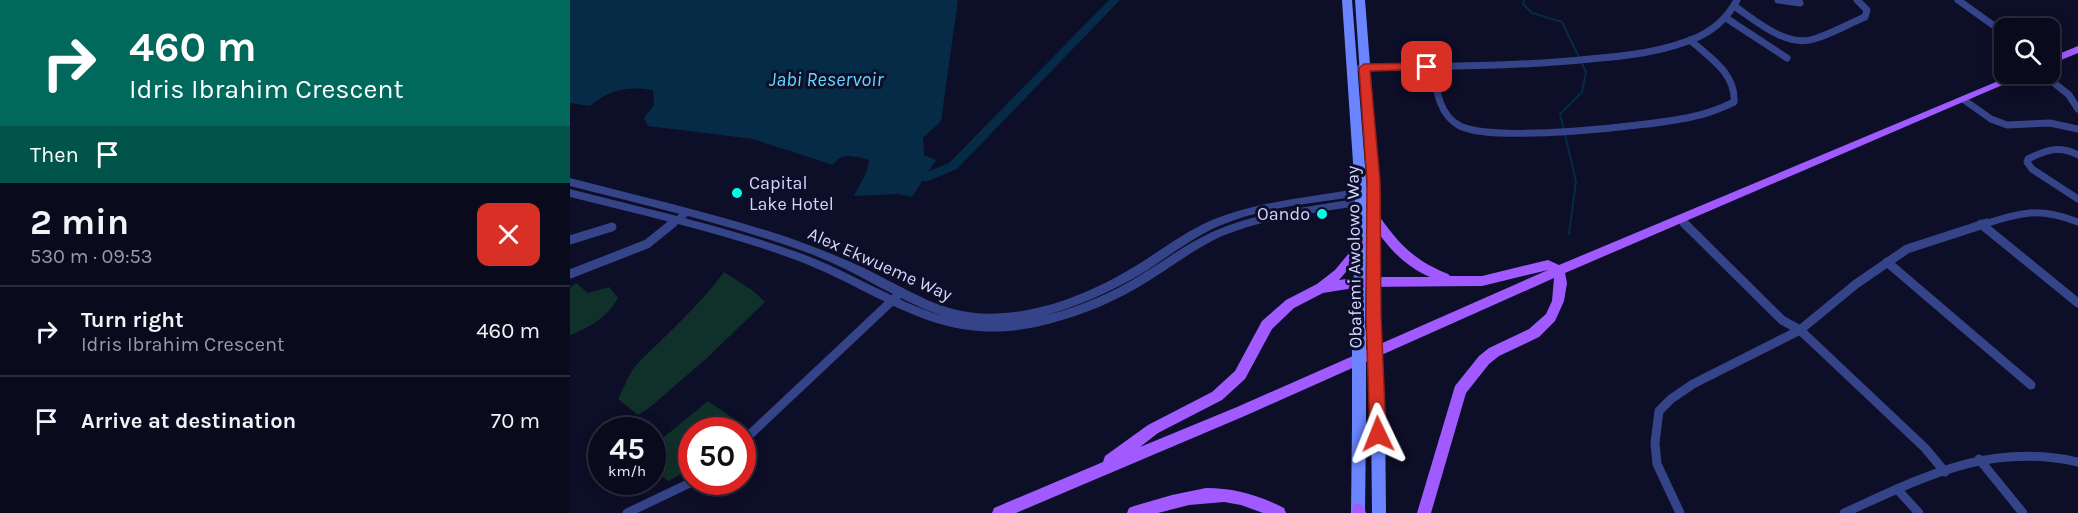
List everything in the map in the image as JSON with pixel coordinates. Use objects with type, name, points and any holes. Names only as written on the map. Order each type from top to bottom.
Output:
[{"type":"main road","name":"Obafemi Awolowo Way","points":[[1347,0],[1352,68],[1367,196],[1373,216],[1379,513]]},
{"type":"main road","name":"Obafemi Awolowo Way","points":[[1358,512],[1360,243],[1367,196],[1360,0]]},
{"type":"main road","points":[[2060,57],[2078,49]]},
{"type":"main road","points":[[999,513],[1026,509],[1099,469],[1242,411],[1680,219],[2000,84]]},
{"type":"main road","points":[[1373,216],[1401,255],[1428,271],[1456,281]]},
{"type":"main road","points":[[1099,469],[1153,429],[1218,396],[1240,375],[1272,319],[1290,304],[1321,288],[1347,264],[1360,243]]},
{"type":"main road","points":[[1321,288],[1374,281],[1495,279],[1548,265],[1558,272],[1561,283],[1559,296],[1551,317],[1534,333],[1494,352],[1484,360],[1460,390],[1424,513]]},
{"type":"main road","points":[[1134,513],[1171,501],[1212,495],[1255,501],[1279,513]]},
{"type":"street","points":[[1778,0],[1800,3]]},
{"type":"street","points":[[1352,68],[1586,60],[1637,53],[1690,40],[1709,31],[1726,18],[1735,3],[1776,33],[1804,41],[1865,17],[1867,10],[1857,0]]},
{"type":"street","points":[[1958,0],[1994,26]]},
{"type":"street","points":[[1726,18],[1787,58]]},
{"type":"street","points":[[1433,66],[1439,105],[1454,122],[1467,129],[1505,134],[1639,124],[1714,112],[1734,102],[1736,95],[1734,85],[1725,73],[1690,40]]},
{"type":"street","points":[[2056,84],[2070,95],[2078,110]]},
{"type":"street","points":[[1964,100],[1991,119],[2007,125],[2050,123],[2078,129]]},
{"type":"street","points":[[2078,155],[2067,149],[2054,147],[2027,162],[2032,170],[2078,199]]},
{"type":"street","name":"Alex Ekwueme Way","points":[[570,182],[768,234],[809,249],[878,280],[896,297],[931,320],[955,326],[998,328],[1074,312],[1114,295],[1184,252],[1232,228],[1279,215],[1367,196]]},
{"type":"street","name":"Alex Ekwueme Way","points":[[570,193],[760,243],[896,297]]},
{"type":"street","points":[[1680,513],[1657,464],[1655,427],[1659,411],[1671,399],[1693,384],[1800,330],[1856,284],[1907,249],[2019,213],[2037,212],[2062,216],[2078,222]]},
{"type":"street","points":[[570,274],[647,244],[686,213]]},
{"type":"street","points":[[1680,219],[1782,320],[1800,330],[1925,448],[1945,472]]},
{"type":"street","points":[[1982,224],[2078,303]]},
{"type":"street","points":[[570,240],[612,227]]},
{"type":"street","points":[[1887,262],[2031,385]]},
{"type":"street","points":[[756,429],[896,297]]},
{"type":"street","points":[[1844,513],[1897,489],[1979,459],[2021,456],[2078,462]]},
{"type":"street","points":[[1979,459],[2023,513]]},
{"type":"street","points":[[627,513],[678,489]]},
{"type":"street","points":[[1897,489],[1919,513]]},
{"type":"green space","points":[[724,272],[752,290],[765,302],[708,357],[638,415],[618,399],[632,371],[694,308]]},
{"type":"green space","points":[[576,283],[588,293],[609,287],[618,298],[598,321],[570,335],[570,288]]},
{"type":"green space","points":[[708,401],[731,417],[688,417]]},
{"type":"green space","points":[[678,426],[678,476],[668,481],[666,479],[666,435]]},
{"type":"water","name":"Jabi Reservoir","points":[[570,0],[958,0],[941,121],[923,138],[924,155],[936,160],[912,197],[898,194],[854,196],[867,171],[869,160],[845,156],[833,165],[753,139],[648,126],[644,118],[654,105],[653,90],[636,88],[612,92],[590,106],[570,103]]},
{"type":"waterway","points":[[924,178],[953,166],[1115,0]]},
{"type":"waterway","points":[[1524,0],[1523,4],[1532,13],[1562,22],[1586,72],[1582,92],[1560,114],[1576,181],[1569,234]]},
{"type":"place","name":"Capital Lake Hotel","points":[[737,193]]},
{"type":"place","name":"Oando","points":[[1322,214]]},
{"type":"route","points":[[1378,434],[1373,181],[1364,68],[1427,67]]}]
